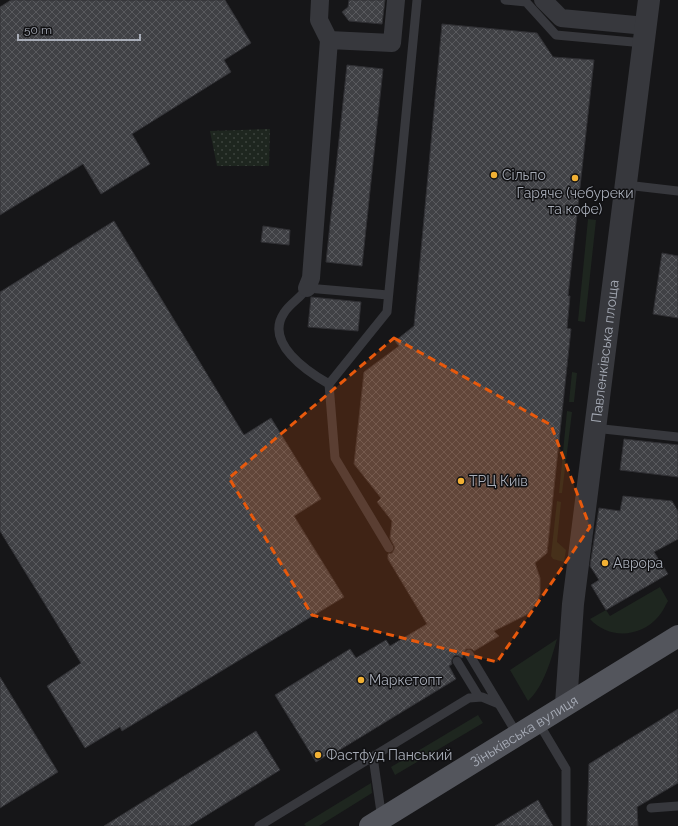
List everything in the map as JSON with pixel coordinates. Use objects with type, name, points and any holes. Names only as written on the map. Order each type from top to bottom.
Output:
[{"type":"main road","name":"Зіньківська вулиця","points":[[378,824],[517,734],[678,636]]},
{"type":"street","points":[[307,288],[311,278],[329,40],[318,20],[320,0]]},
{"type":"street","points":[[329,40],[392,43],[396,0]]},
{"type":"street","points":[[543,0],[561,18],[645,34]]},
{"type":"street","name":"Павленківська площа","points":[[566,704],[573,604],[649,0]]},
{"type":"lane","points":[[389,548],[335,458],[329,384],[387,312],[417,0]]},
{"type":"lane","points":[[505,0],[526,2],[556,35],[645,34]]},
{"type":"lane","points":[[626,185],[678,191]]},
{"type":"lane","points":[[329,384],[299,365],[286,349],[280,332],[281,318],[284,312],[307,288],[388,295]]},
{"type":"lane","points":[[594,428],[678,437]]},
{"type":"lane","points":[[469,654],[517,734]]},
{"type":"lane","points":[[457,661],[479,697]]},
{"type":"lane","points":[[259,826],[469,698],[479,697],[499,704]]},
{"type":"lane","points":[[538,722],[566,769],[566,826]]},
{"type":"lane","points":[[373,757],[378,824]]},
{"type":"lane","points":[[650,808],[678,806]]},
{"type":"highlighted area","points":[[394,338],[551,425],[590,527],[497,662],[312,615],[229,478]]},
{"type":"shaded area","points":[[270,129],[269,166],[217,166],[210,131]]},
{"type":"shaded area","points":[[588,219],[596,220],[585,322],[578,321]]},
{"type":"shaded area","points":[[572,372],[577,373],[574,402],[569,402]]},
{"type":"shaded area","points":[[567,411],[572,412],[562,493],[559,493]]},
{"type":"shaded area","points":[[557,501],[561,502],[557,542],[566,550],[564,562],[553,559],[551,556]]},
{"type":"shaded area","points":[[660,587],[668,601],[658,617],[651,624],[642,629],[633,632],[615,633],[597,626],[590,619],[606,610],[610,616]]},
{"type":"shaded area","points":[[557,639],[543,680],[534,695],[528,701],[510,670]]},
{"type":"shaded area","points":[[478,715],[483,723],[395,775],[391,767]]},
{"type":"shaded area","points":[[371,783],[372,793],[319,826],[306,826],[304,824]]},
{"type":"building","points":[[11,0],[225,0],[251,43],[224,60],[231,72],[132,134],[150,164],[101,194],[83,164],[0,215],[0,7]]},
{"type":"building","points":[[349,0],[385,0],[382,24],[349,21],[342,12],[348,7]]},
{"type":"building","points":[[442,24],[537,33],[553,57],[594,60],[568,296],[570,296],[567,328],[571,329],[547,553],[535,563],[540,578],[540,594],[537,603],[528,614],[494,631],[499,636],[474,651],[472,649],[466,649],[462,658],[457,655],[454,656],[451,661],[452,664],[449,666],[456,679],[328,757],[327,755],[316,762],[275,695],[350,649],[356,658],[386,640],[390,646],[427,624],[388,559],[388,554],[392,553],[395,548],[390,538],[392,521],[377,502],[381,498],[354,464],[364,372],[399,346],[395,341],[414,326]]},
{"type":"building","points":[[347,65],[383,69],[362,266],[326,262]]},
{"type":"building","points":[[114,221],[244,435],[271,418],[321,499],[294,516],[344,597],[122,731],[120,727],[85,748],[47,686],[81,663],[0,531],[0,292]]},
{"type":"building","points":[[263,226],[290,230],[289,245],[261,242]]},
{"type":"building","points":[[662,253],[678,256],[678,318],[653,314]]},
{"type":"building","points":[[311,297],[361,302],[358,331],[308,327]]},
{"type":"building","points":[[624,439],[678,445],[678,477],[620,470]]},
{"type":"building","points":[[623,496],[672,501],[678,511],[678,539],[654,552],[668,574],[606,610],[591,585],[599,580],[590,566],[599,508],[620,511]]},
{"type":"building","points":[[0,677],[58,772],[0,808]]},
{"type":"building","points":[[678,709],[678,783],[637,807],[638,826],[587,826],[589,764]]},
{"type":"building","points":[[256,731],[280,770],[189,826],[104,826]]},
{"type":"building","points":[[538,800],[553,826],[495,826]]},
{"type":"place","name":"Сільпо","points":[[494,175]]},
{"type":"place","name":"Гаряче (чебуреки та кофе)","points":[[575,178]]},
{"type":"place","name":"ТРЦ Київ","points":[[461,481]]},
{"type":"place","name":"Аврора","points":[[605,563]]},
{"type":"place","name":"Маркетопт","points":[[361,680]]},
{"type":"place","name":"Фастфуд Панський","points":[[318,755]]}]
